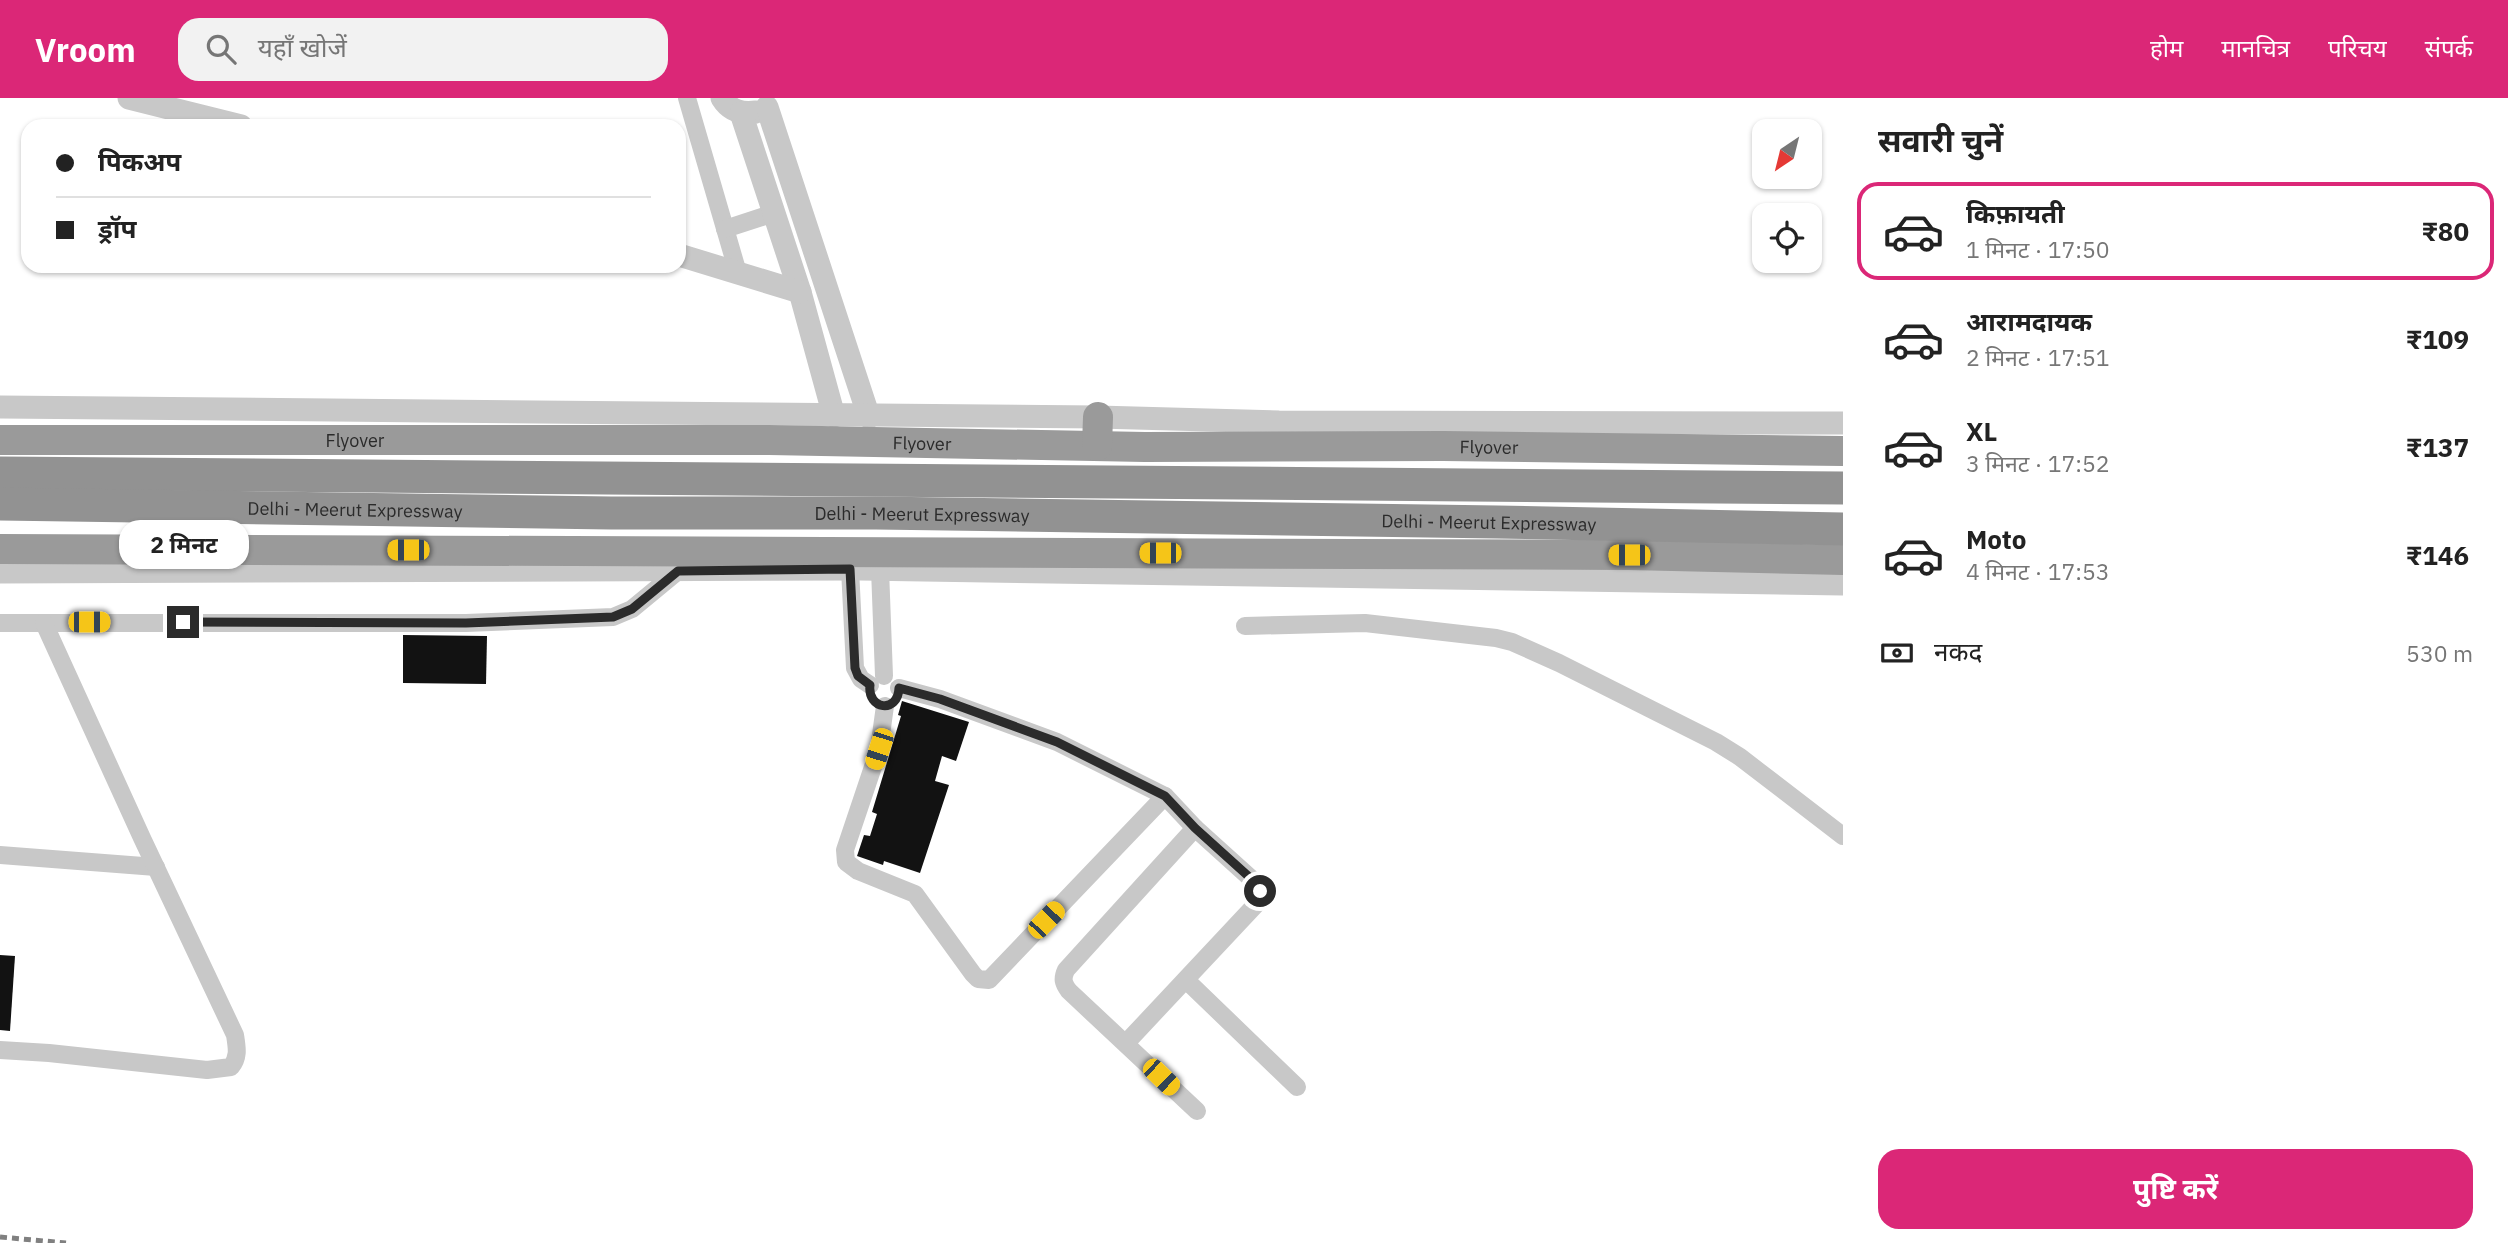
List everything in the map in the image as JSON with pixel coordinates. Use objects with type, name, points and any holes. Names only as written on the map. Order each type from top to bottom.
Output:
[{"type":"highway","name":"Flyover","points":[[0,440],[769,440],[911,443],[1098,432],[1443,446],[1843,451]]},
{"type":"highway","name":"Delhi - Meerut Expressway","points":[[0,473],[1843,488]]},
{"type":"highway","name":"Delhi - Meerut Expressway","points":[[0,504],[611,513],[945,513],[1843,529]]},
{"type":"highway","points":[[0,548],[599,551],[936,561],[1211,554],[1564,555],[1843,560]]},
{"type":"highway","points":[[1188,575],[1211,554]]},
{"type":"street","points":[[129,98],[213,119]]},
{"type":"street","points":[[687,98],[738,273]]},
{"type":"street","points":[[722,98],[732,109],[741,113],[755,113],[771,103],[869,417]]},
{"type":"street","points":[[741,113],[800,292],[834,416]]},
{"type":"street","points":[[725,229],[774,213]]},
{"type":"street","points":[[686,257],[800,292]]},
{"type":"street","points":[[0,407],[834,416],[1098,432],[1279,422],[1843,423]]},
{"type":"street","points":[[0,572],[880,569],[936,561],[1188,575],[1843,584]]},
{"type":"street","points":[[850,569],[855,668],[858,676],[877,681],[892,678],[899,688],[940,699],[1057,742],[1165,796],[1195,828],[1257,884],[1261,899],[1126,1043]]},
{"type":"street","points":[[880,569],[877,681],[869,693],[874,702],[885,706],[897,700],[899,688]]},
{"type":"street","points":[[0,623],[466,623],[613,617],[632,609],[678,571]]},
{"type":"street","points":[[0,1050],[207,1070],[231,1067],[236,1060],[235,1035],[44,623]]},
{"type":"street","points":[[1245,626],[1365,623],[1478,635],[1512,642],[1716,742],[1740,757],[1843,836]]},
{"type":"street","points":[[885,706],[879,749],[845,850],[846,862],[858,871],[915,894],[978,979],[989,980],[1165,796]]},
{"type":"street","points":[[1195,828],[1066,970],[1063,978],[1069,991],[1197,1111]]},
{"type":"street","points":[[0,855],[156,867]]},
{"type":"street","points":[[1186,980],[1297,1087]]},
{"type":"building","points":[[403,635],[487,636],[486,684],[403,683]]},
{"type":"building","points":[[902,701],[969,722],[956,761],[942,756],[935,781],[949,785],[920,873],[884,861],[883,865],[857,856],[864,835],[870,836],[877,814],[872,812],[901,716],[898,715]]},
{"type":"building","points":[[0,955],[15,956],[10,1031],[0,1030]]},
{"type":"railway","points":[[0,1237],[66,1243]]},
{"type":"route","points":[[183,622],[466,623],[613,617],[632,609],[678,571],[850,569],[855,668],[858,676],[870,685],[869,693],[874,702],[883,706],[893,703],[899,696],[899,688],[940,699],[1057,742],[1165,796],[1195,828],[1257,884],[1260,891]]}]
